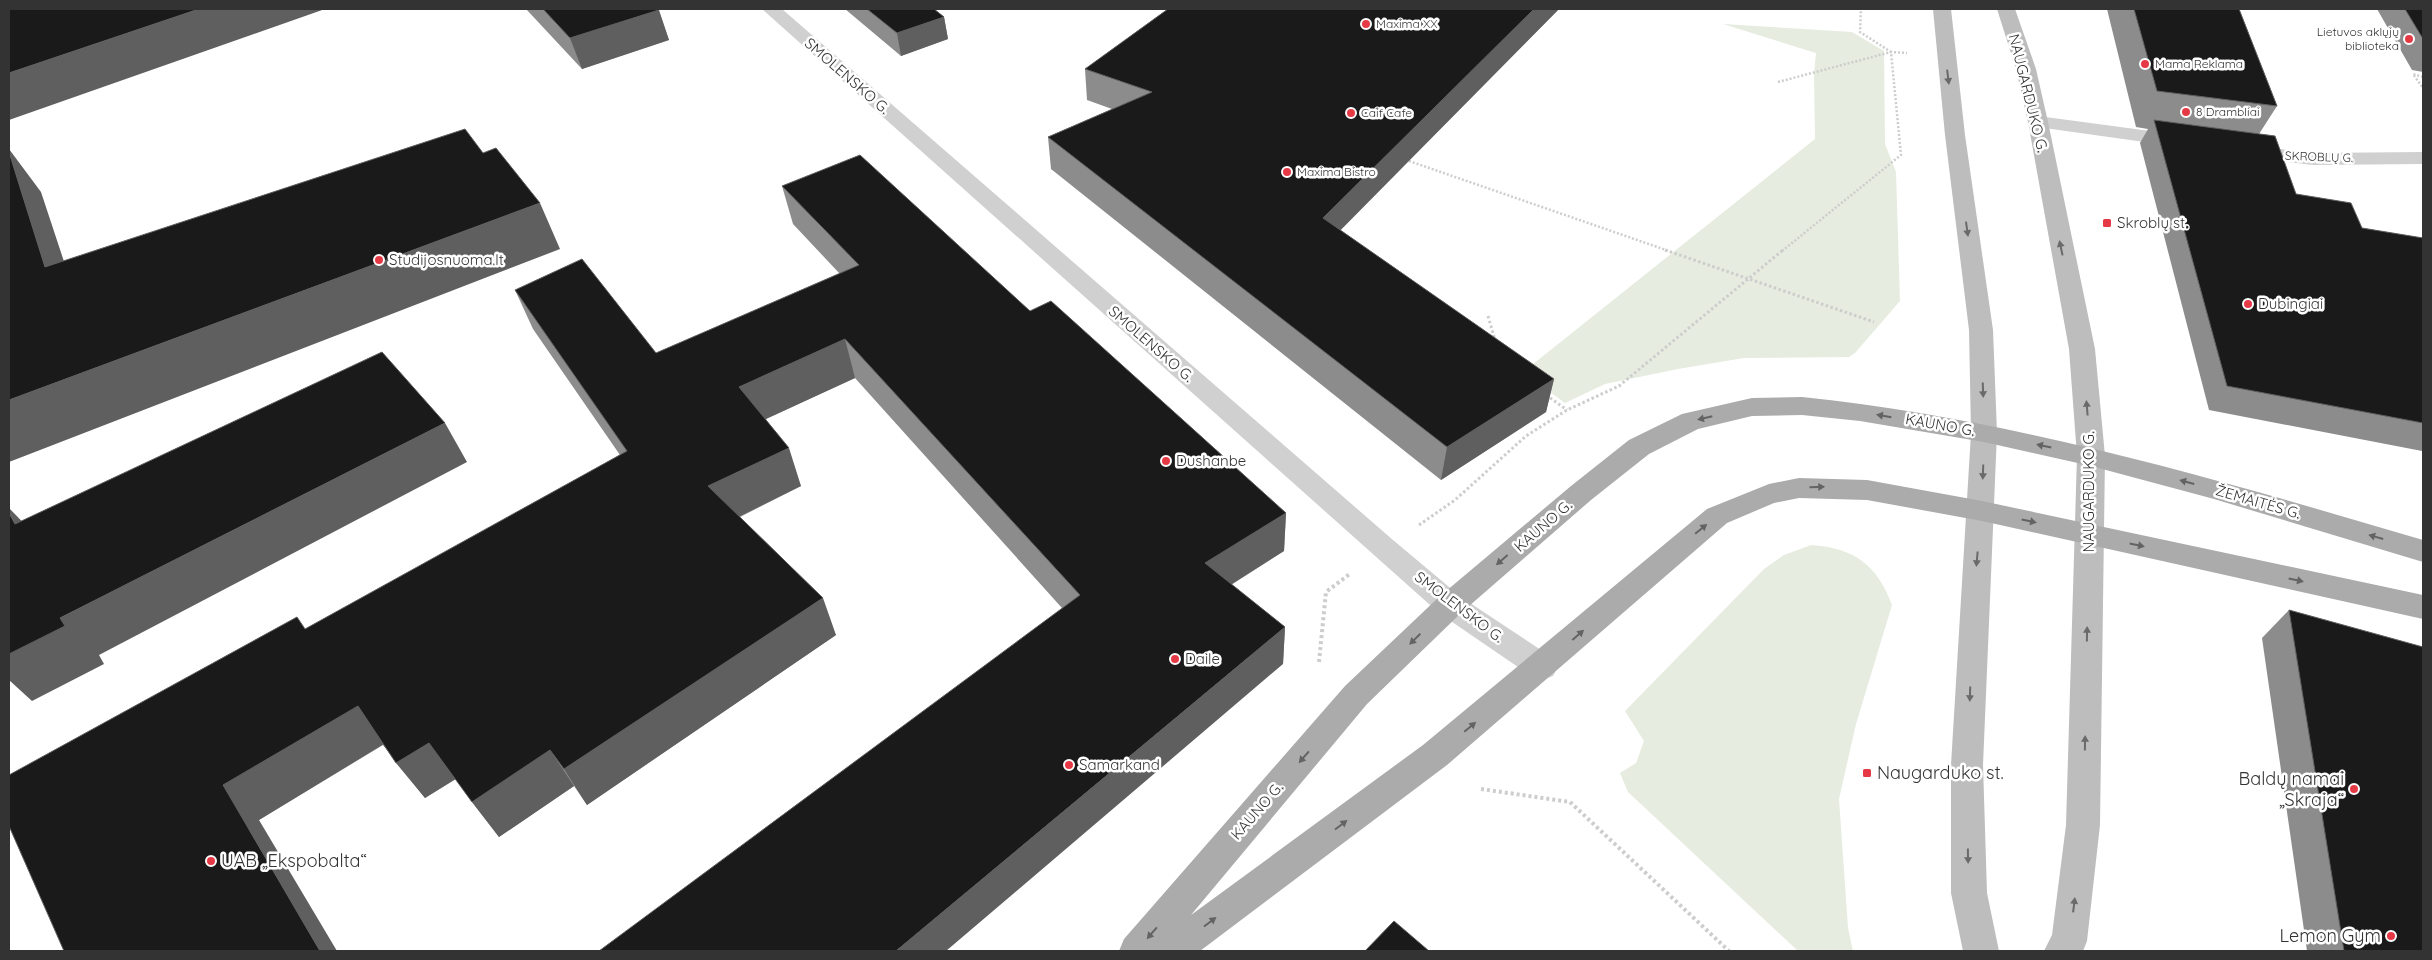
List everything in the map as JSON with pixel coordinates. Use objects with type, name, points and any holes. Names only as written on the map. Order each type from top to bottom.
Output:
[{"type":"main road","points":[[1942,9],[1952,106],[1981,330],[1984,433],[1982,511],[1974,592],[1967,765],[1969,892],[1981,951]]},
{"type":"main road","name":"NAUGARDUKO G.","points":[[2006,9],[2026,69],[2038,122],[2052,203],[2082,349],[2092,456],[2083,825],[2069,941],[2062,951]]},
{"type":"main road","name":"KAUNO G.","points":[[1137,951],[1356,695],[1450,605],[1581,493],[1639,447],[1691,421],[1752,407],[1802,406],[1860,412],[1984,433],[2092,456]]},
{"type":"main road","name":"ŽEMAITĖS G.","points":[[2092,456],[2214,489],[2423,551]]},
{"type":"main road","points":[[1171,951],[1435,755],[1542,667],[1717,516],[1769,494],[1800,488],[1830,487],[1867,490],[1982,511],[2423,607]]},
{"type":"street","name":"SMOLENSKO G.","points":[[771,9],[1450,605],[1542,667]]},
{"type":"street","points":[[2038,122],[2196,144]]},
{"type":"street","name":"SKROBLŲ G.","points":[[2225,148],[2313,159],[2423,158]]},
{"type":"path","points":[[1861,9],[1860,32],[1891,52]]},
{"type":"path","points":[[1778,82],[1891,52]]},
{"type":"path","points":[[1427,519],[1455,500],[1526,436],[1567,410],[1620,386],[1747,279],[1901,155],[1891,52]]},
{"type":"path","points":[[2423,76],[2413,74],[2423,88]]},
{"type":"path","points":[[1409,160],[1874,322]]},
{"type":"path","points":[[1488,316],[1496,344]]},
{"type":"path","points":[[1545,394],[1567,410]]},
{"type":"path","points":[[1319,662],[1326,592]]},
{"type":"path","points":[[1481,789],[1570,802],[1729,951]]},
{"type":"shaded area","points":[[1723,24],[1852,32],[1884,51],[1885,144],[1896,172],[1900,301],[1855,353],[1849,357],[1744,358],[1605,384],[1565,403],[1523,372],[1815,139],[1814,74],[1816,53]]},
{"type":"shaded area","points":[[1811,545],[1840,550],[1862,561],[1879,579],[1892,605],[1856,724],[1839,799],[1848,928],[1853,951],[1798,951],[1628,792],[1620,773],[1636,763],[1644,741],[1625,711],[1764,569],[1784,555]]},
{"type":"building","points":[[9,9],[199,9],[9,73]]},
{"type":"building","points":[[543,9],[658,9],[659,10],[570,38]]},
{"type":"building","points":[[867,9],[934,9],[944,17],[897,33]]},
{"type":"building","points":[[1168,9],[1534,9],[1323,218],[1554,379],[1447,447],[1048,137],[1152,92],[1085,69]]},
{"type":"building","points":[[2134,9],[2239,9],[2277,106],[2157,91]]},
{"type":"building","points":[[2405,9],[2423,9],[2423,39]]},
{"type":"building","points":[[2154,120],[2275,136],[2296,194],[2351,203],[2362,228],[2423,238],[2423,423],[2227,386]]},
{"type":"building","points":[[465,129],[483,153],[496,148],[540,203],[9,400],[9,152],[45,267]]},
{"type":"building","points":[[860,155],[1030,311],[1051,301],[1286,513],[1205,563],[1285,627],[896,951],[599,951],[1080,595],[845,339],[739,387],[789,448],[708,486],[823,598],[564,769],[550,750],[472,802],[429,743],[396,763],[358,706],[223,785],[320,951],[64,951],[9,826],[9,775],[297,617],[305,629],[627,451],[515,290],[582,259],[656,353],[859,265],[782,186]]},
{"type":"building","points":[[382,352],[445,423],[60,618],[65,626],[9,654],[9,513],[15,524]]},
{"type":"building","points":[[2289,610],[2423,647],[2423,951],[2344,951]]},
{"type":"building","points":[[1394,921],[1429,951],[1365,951]]},
{"type":"place","name":"Maxima XX","points":[[1366,24]]},
{"type":"place","name":"Lietuvos aklųjų biblioteka","points":[[2409,39]]},
{"type":"place","name":"Mama Reklama","points":[[2145,64]]},
{"type":"place","name":"8 Drambliai","points":[[2186,112]]},
{"type":"place","name":"Caif Cafe","points":[[1351,113]]},
{"type":"place","name":"Maxima Bistro","points":[[1287,172]]},
{"type":"place","name":"Skroblų st.","points":[[2107,223]]},
{"type":"place","name":"Studijosnuoma.lt","points":[[379,260]]},
{"type":"place","name":"Dubingiai","points":[[2248,304]]},
{"type":"place","name":"Dushanbe","points":[[1166,461]]},
{"type":"place","name":"Daile","points":[[1175,659]]},
{"type":"place","name":"Samarkand","points":[[1069,765]]},
{"type":"place","name":"Naugarduko st.","points":[[1867,773]]},
{"type":"place","name":"Baldų namai „Skraja“","points":[[2354,789]]},
{"type":"place","name":"UAB „Ekspobalta“","points":[[211,861]]},
{"type":"place","name":"Lemon Gym","points":[[2391,936]]}]
